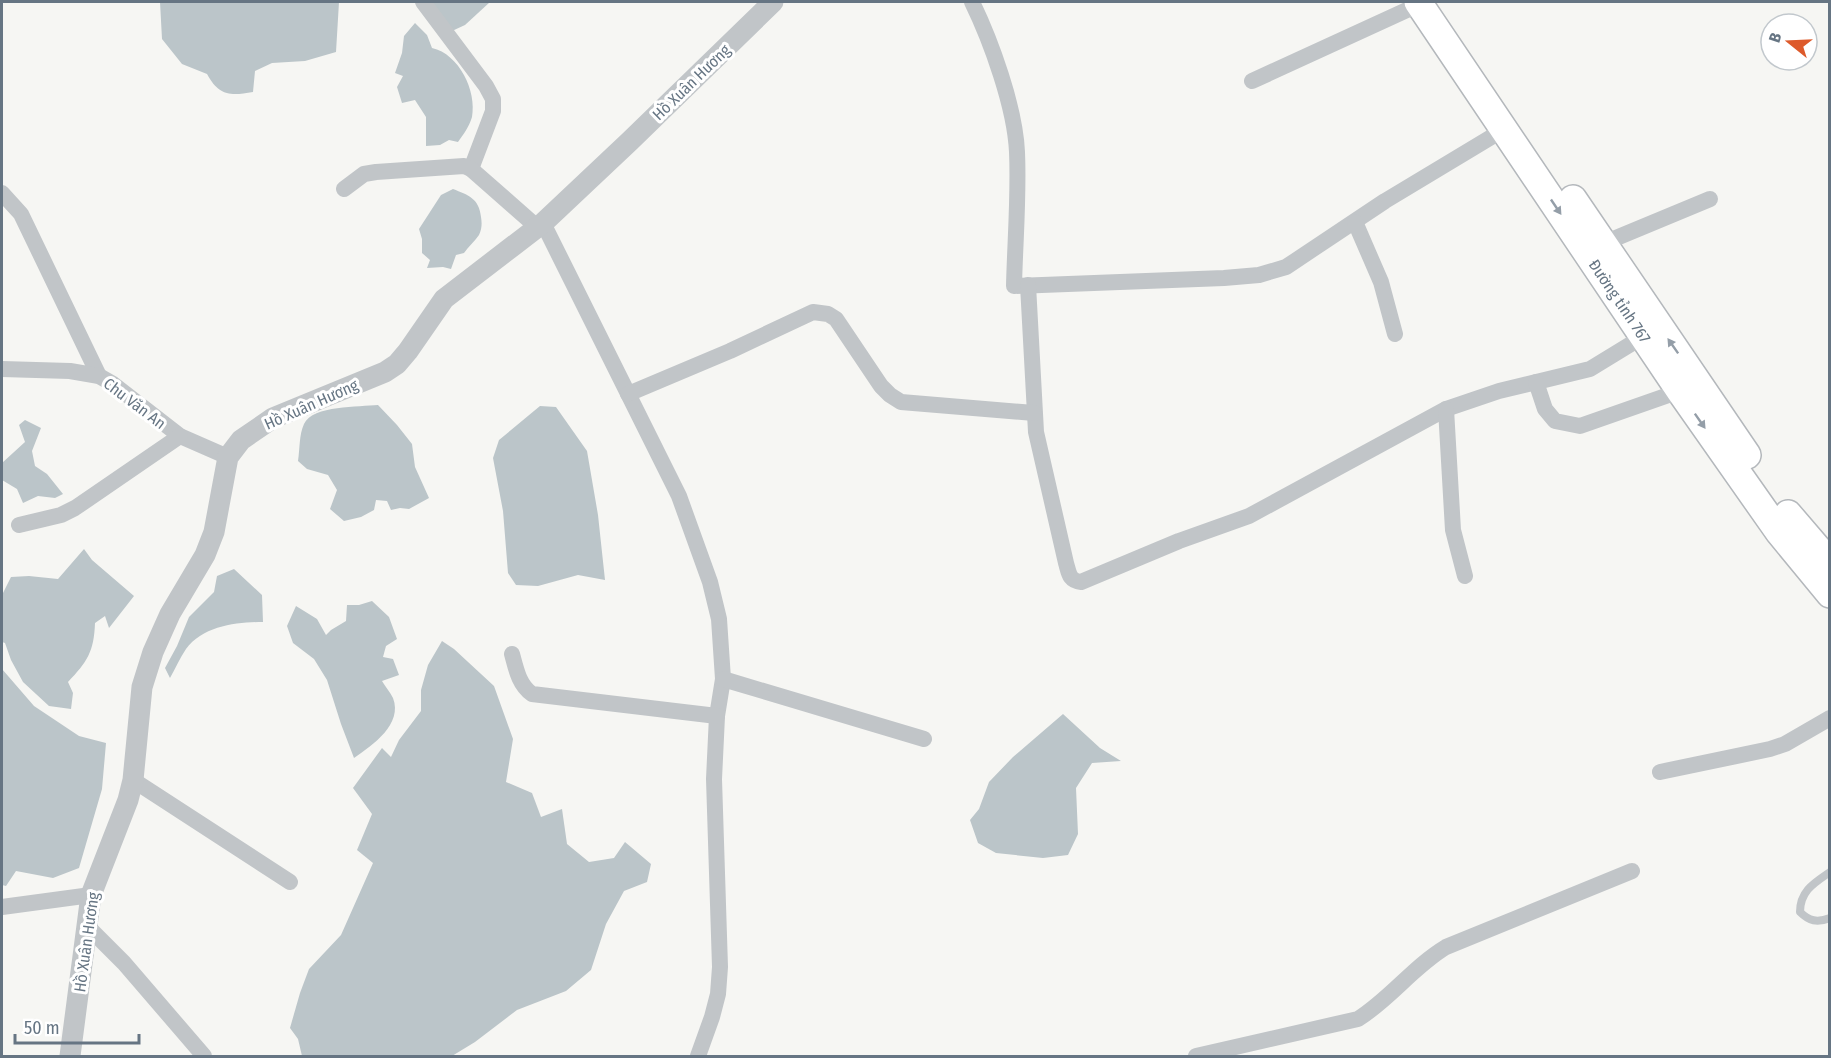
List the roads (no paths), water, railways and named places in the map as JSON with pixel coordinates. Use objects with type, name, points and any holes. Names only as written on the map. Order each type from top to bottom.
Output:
[{"type":"main road","name":"Đường tỉnh 767","points":[[1425,2],[1503,130],[1680,392],[1779,532],[1830,594]]},
{"type":"main road","name":"Đường tỉnh 767","points":[[1425,2],[1518,123],[1604,243],[1776,500],[1830,563]]},
{"type":"street","points":[[423,2],[486,86],[493,99],[493,111],[471,169]]},
{"type":"street","name":"Hồ Xuân Hương","points":[[70,1056],[91,896],[128,800],[133,780],[142,687],[153,652],[170,614],[205,555],[214,532],[228,457],[241,441],[273,418],[385,372],[397,364],[444,299],[540,225],[773,2]]},
{"type":"street","points":[[972,2],[990,44],[1011,111],[1017,151],[1014,286],[1258,275],[1287,267],[1503,130]]},
{"type":"street","points":[[1252,81],[1425,2]]},
{"type":"street","points":[[344,189],[364,174],[376,172],[450,166],[471,169],[540,225],[679,496],[711,582],[719,619],[723,679],[717,716],[714,779],[720,967],[715,1006],[698,1056]]},
{"type":"street","points":[[2,193],[21,214],[99,376]]},
{"type":"street","points":[[1604,243],[1710,199]]},
{"type":"street","points":[[1355,222],[1381,282],[1395,334]]},
{"type":"street","points":[[1028,285],[1036,432],[1070,578],[1074,582],[1081,582],[1179,541],[1249,516],[1446,409],[1499,391],[1590,369],[1644,336]]},
{"type":"street","points":[[627,394],[730,351],[813,312],[828,314],[836,319],[881,386],[901,402],[1034,412]]},
{"type":"street","name":"Chu Văn An","points":[[2,369],[70,371],[99,376],[113,384],[180,436],[228,457]]},
{"type":"street","points":[[1536,382],[1545,409],[1555,421],[1580,426],[1680,392]]},
{"type":"street","points":[[1446,409],[1453,530],[1464,576]]},
{"type":"street","points":[[19,525],[61,515],[75,508],[180,436]]},
{"type":"street","points":[[512,654],[519,679],[525,689],[532,694],[717,716]]},
{"type":"street","points":[[723,679],[924,739]]},
{"type":"street","points":[[1660,772],[1770,749],[1785,744],[1830,718]]},
{"type":"street","points":[[133,780],[290,882]]},
{"type":"street","points":[[1196,1056],[1358,1019],[1371,1011],[1432,956],[1446,947],[1632,871]]},
{"type":"street","points":[[2,907],[91,896]]},
{"type":"street","points":[[87,926],[124,963],[204,1056]]},
{"type":"lane","points":[[1830,872],[1807,889],[1800,903],[1800,912],[1806,918],[1819,922],[1830,918]]}]
